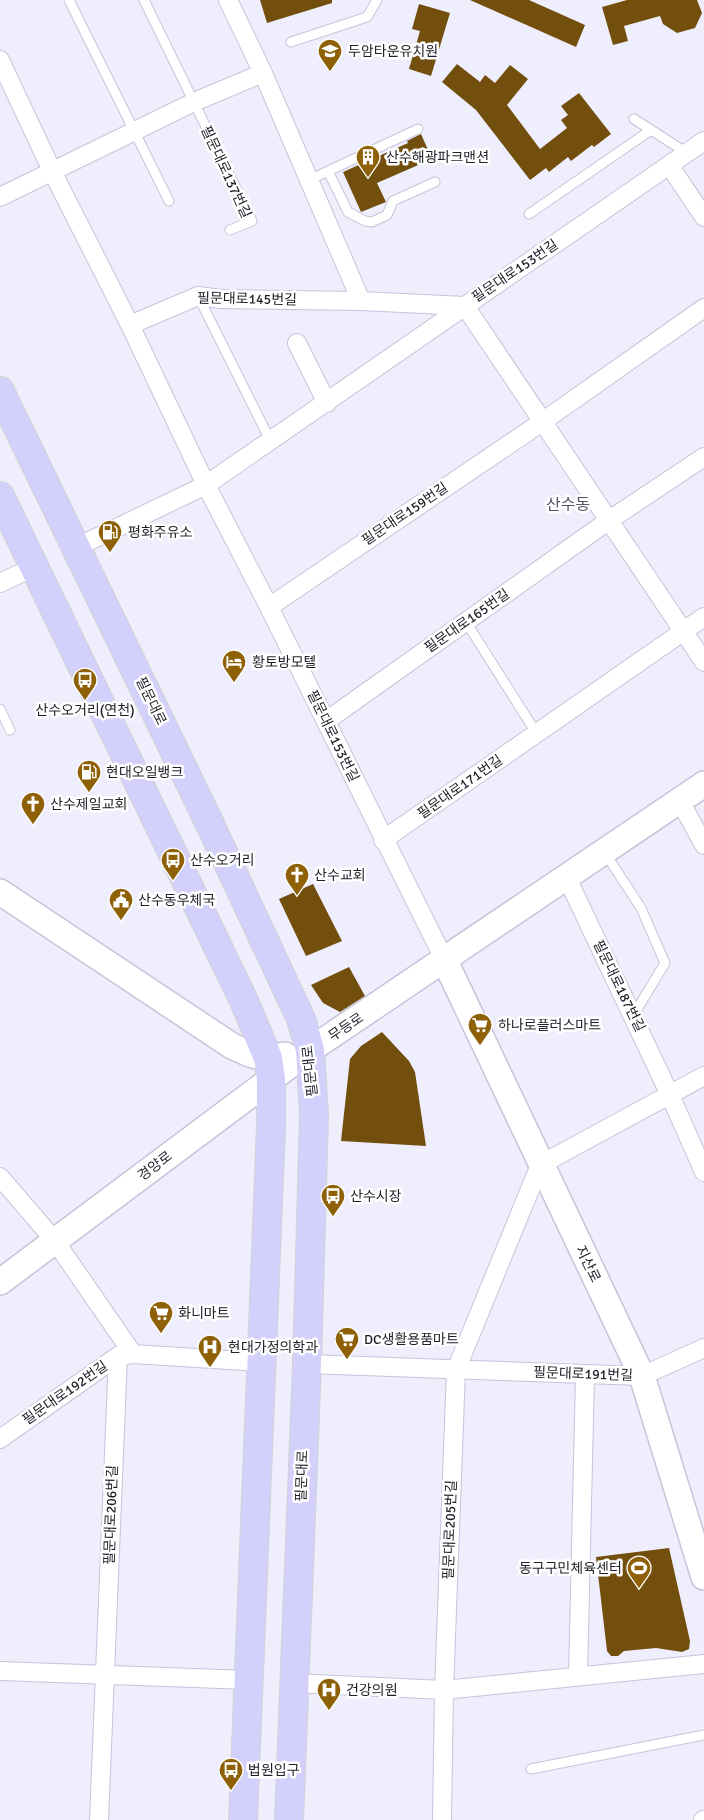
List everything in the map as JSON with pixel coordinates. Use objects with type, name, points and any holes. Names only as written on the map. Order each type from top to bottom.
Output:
[{"type":"main road","name":"필문대로","points":[[0,391],[77,547],[288,990],[310,1050],[314,1115],[307,1364],[289,1820]]},
{"type":"main road","points":[[0,496],[244,1001],[269,1068],[271,1128],[243,1820]]},
{"type":"street","points":[[228,0],[263,73],[361,301]]},
{"type":"street","points":[[0,60],[53,173],[130,325]]},
{"type":"street","points":[[0,197],[53,173],[134,130],[263,73]]},
{"type":"street","name":"필문대로153번길","points":[[77,547],[206,485],[271,442],[704,141]]},
{"type":"street","points":[[669,165],[704,217]]},
{"type":"street","name":"필문대로145번길","points":[[130,325],[198,296],[221,299],[361,301],[465,306]]},
{"type":"street","points":[[465,306],[704,662]]},
{"type":"street","name":"필문대로159번길","points":[[268,607],[542,422],[704,308]]},
{"type":"street","name":"필문대로153번길","points":[[130,325],[206,485],[445,961]]},
{"type":"street","points":[[297,343],[327,402]]},
{"type":"street","name":"필문대로165번길","points":[[326,721],[608,521],[704,457]]},
{"type":"street","points":[[0,583],[34,567]]},
{"type":"street","name":"필문대로171번길","points":[[384,840],[704,617]]},
{"type":"street","name":"무등로","points":[[310,1050],[445,961],[704,784]]},
{"type":"street","points":[[680,801],[704,845]]},
{"type":"street","name":"필문대로187번길","points":[[567,878],[670,1095]]},
{"type":"street","points":[[0,892],[232,1046],[253,1056],[269,1068]]},
{"type":"street","name":"지산로","points":[[445,961],[540,1165],[642,1376],[704,1577]]},
{"type":"street","name":"경양로","points":[[0,1282],[55,1241],[269,1068],[310,1050]]},
{"type":"street","points":[[456,1370],[540,1165],[704,1076]]},
{"type":"street","points":[[670,1095],[704,1172]]},
{"type":"street","points":[[0,1177],[55,1241],[126,1355],[261,1362]]},
{"type":"street","name":"필문대로191번길","points":[[307,1364],[642,1376],[704,1348]]},
{"type":"street","name":"필문대로192번길","points":[[0,1439],[126,1355]]},
{"type":"street","name":"필문대로206번길","points":[[99,1820],[104,1674],[126,1355]]},
{"type":"street","name":"필문대로205번길","points":[[442,1820],[444,1690],[456,1370]]},
{"type":"street","points":[[578,1676],[585,1375]]},
{"type":"street","points":[[294,1683],[444,1690],[704,1664]]},
{"type":"street","points":[[0,1671],[248,1680]]},
{"type":"lane","points":[[68,0],[169,201]]},
{"type":"lane","name":"필문대로137번길","points":[[144,0],[252,221],[230,230]]},
{"type":"lane","points":[[291,42],[367,17],[377,0]]},
{"type":"lane","points":[[634,119],[687,153]]},
{"type":"lane","points":[[309,180],[418,129]]},
{"type":"lane","points":[[529,214],[651,130]]},
{"type":"lane","points":[[328,171],[348,212],[365,221],[372,222],[386,215],[393,201],[435,182]]},
{"type":"lane","points":[[198,296],[271,442]]},
{"type":"lane","points":[[466,622],[538,734]]},
{"type":"lane","points":[[0,709],[10,730]]},
{"type":"lane","points":[[605,852],[641,908],[665,963],[633,1016]]},
{"type":"lane","points":[[531,1769],[704,1735]]},
{"type":"building","points":[[260,0],[332,0],[332,3],[267,23]]},
{"type":"building","points":[[470,0],[529,0],[585,25],[576,47]]},
{"type":"building","points":[[627,0],[697,0],[702,13],[695,28],[677,33],[663,24],[660,16],[624,26],[628,41],[613,45],[602,7]]},
{"type":"building","points":[[419,4],[450,13],[431,76],[409,69],[420,31],[412,29]]},
{"type":"building","points":[[457,64],[480,82],[485,75],[495,83],[510,65],[528,79],[507,105],[540,149],[567,128],[561,120],[568,115],[561,106],[579,93],[611,134],[594,147],[592,145],[571,161],[568,157],[549,172],[546,168],[530,180],[476,110],[442,82]]},
{"type":"building","name":"산수해광파크맨션","points":[[421,134],[432,159],[377,183],[386,202],[361,212],[343,172],[408,143],[407,141]]},
{"type":"building","points":[[313,884],[342,941],[306,956],[279,899]]},
{"type":"building","points":[[349,967],[365,996],[340,1012],[323,1003],[311,985]]},
{"type":"building","points":[[382,1032],[409,1061],[415,1072],[426,1146],[341,1141],[350,1059],[361,1046]]},
{"type":"building","name":"동구구민체육센터","points":[[669,1548],[690,1641],[689,1649],[682,1652],[656,1648],[624,1651],[618,1656],[611,1656],[607,1651],[596,1557]]},
{"type":"place","name":"두암타운유치원","points":[[330,72]]},
{"type":"place","name":"산수해광파크맨션","points":[[368,178]]},
{"type":"place","name":"평화주유소","points":[[110,553]]},
{"type":"place","name":"황토방모텔","points":[[234,683]]},
{"type":"place","name":"산수오거리(연천)","points":[[85,701]]},
{"type":"place","name":"현대오일뱅크","points":[[89,793]]},
{"type":"place","name":"산수제일교회","points":[[33,825]]},
{"type":"place","name":"산수오거리","points":[[173,881]]},
{"type":"place","name":"산수교회","points":[[297,896]]},
{"type":"place","name":"산수동우체국","points":[[121,921]]},
{"type":"place","name":"하나로플러스마트","points":[[480,1046]]},
{"type":"place","name":"산수시장","points":[[333,1217]]},
{"type":"place","name":"화니마트","points":[[161,1334]]},
{"type":"place","name":"DC생활용품마트","points":[[347,1360]]},
{"type":"place","name":"현대가정의학과","points":[[210,1368]]},
{"type":"place","name":"동구구민체육센터","points":[[639,1589]]},
{"type":"place","name":"건강의원","points":[[329,1711]]},
{"type":"place","name":"법원입구","points":[[231,1791]]},
{"type":"district","name":"산수동","points":[[568,505]]}]
